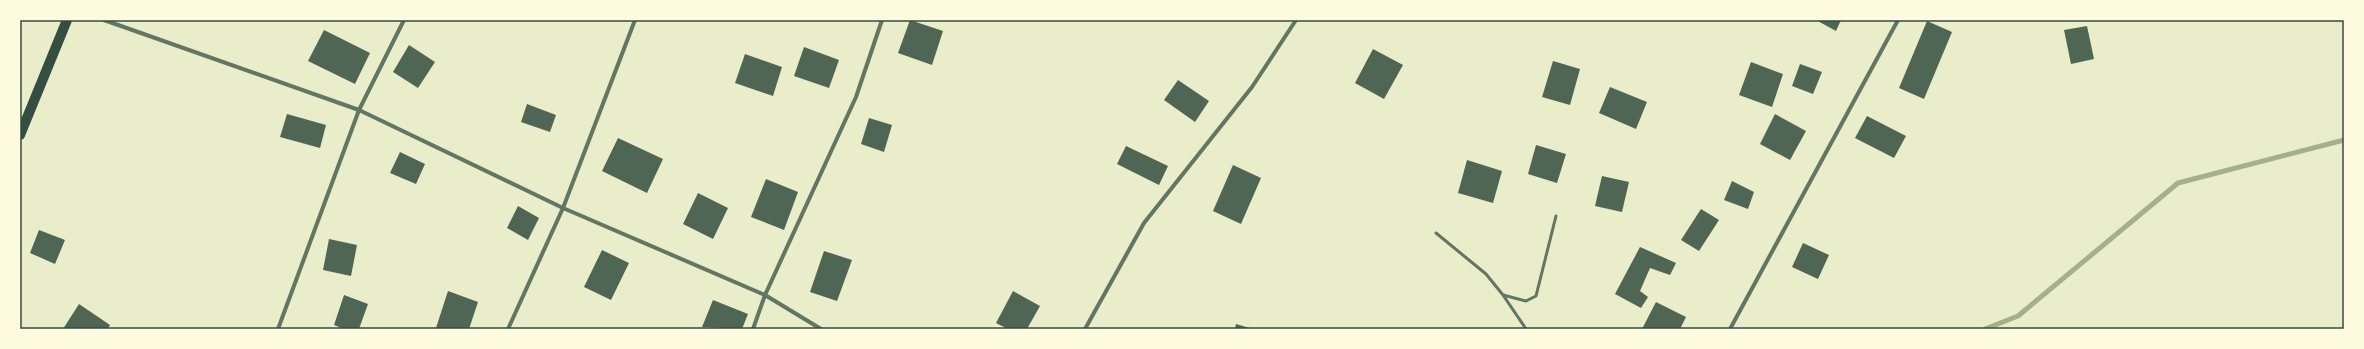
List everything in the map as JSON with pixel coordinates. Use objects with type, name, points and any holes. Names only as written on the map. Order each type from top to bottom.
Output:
[{"type":"main road","points":[[20,135],[67,20]]},
{"type":"street","points":[[104,20],[359,110],[563,208],[765,295],[821,329]]},
{"type":"street","points":[[278,329],[359,110],[404,20]]},
{"type":"street","points":[[508,329],[563,208],[635,20]]},
{"type":"street","points":[[753,329],[765,295],[856,98],[882,20]]},
{"type":"street","points":[[1085,329],[1144,223],[1252,87],[1296,20]]},
{"type":"street","points":[[1730,329],[1898,20]]},
{"type":"lane","points":[[1503,295],[1526,301],[1536,296],[1556,216]]},
{"type":"lane","points":[[1436,233],[1448,246],[1477,265],[1503,295],[1526,329]]},
{"type":"building","points":[[910,20],[943,31],[932,65],[898,53]]},
{"type":"building","points":[[1816,20],[1841,20],[1836,31]]},
{"type":"building","points":[[1927,21],[1952,32],[1924,99],[1899,88]]},
{"type":"building","points":[[2087,26],[2094,59],[2071,64],[2064,30]]},
{"type":"building","points":[[324,30],[370,53],[355,84],[308,61]]},
{"type":"building","points":[[409,45],[435,62],[418,88],[393,72]]},
{"type":"building","points":[[804,47],[839,60],[829,88],[794,76]]},
{"type":"building","points":[[1373,49],[1403,65],[1384,99],[1355,83]]},
{"type":"building","points":[[745,54],[782,67],[773,96],[735,83]]},
{"type":"building","points":[[1553,61],[1580,69],[1570,105],[1542,97]]},
{"type":"building","points":[[1751,62],[1783,74],[1772,107],[1739,95]]},
{"type":"building","points":[[1800,64],[1822,72],[1813,94],[1792,86]]},
{"type":"building","points":[[1178,80],[1209,101],[1195,122],[1164,100]]},
{"type":"building","points":[[1610,87],[1647,102],[1636,129],[1599,113]]},
{"type":"building","points":[[527,104],[556,115],[550,132],[521,122]]},
{"type":"building","points":[[287,114],[326,125],[320,148],[280,137]]},
{"type":"building","points":[[1775,114],[1806,131],[1790,160],[1760,144]]},
{"type":"building","points":[[1867,116],[1906,136],[1894,158],[1855,138]]},
{"type":"building","points":[[869,118],[892,125],[884,152],[861,144]]},
{"type":"building","points":[[618,138],[663,159],[647,193],[602,171]]},
{"type":"building","points":[[1536,145],[1566,154],[1557,183],[1528,174]]},
{"type":"building","points":[[1126,146],[1168,166],[1159,185],[1117,164]]},
{"type":"building","points":[[400,152],[425,164],[416,184],[390,173]]},
{"type":"building","points":[[1467,160],[1502,171],[1493,203],[1458,193]]},
{"type":"building","points":[[1233,165],[1261,178],[1241,224],[1213,211]]},
{"type":"building","points":[[1602,176],[1629,182],[1622,212],[1595,206]]},
{"type":"building","points":[[766,179],[798,192],[784,230],[751,217]]},
{"type":"building","points":[[1732,181],[1754,192],[1748,209],[1724,200]]},
{"type":"building","points":[[698,193],[728,208],[713,239],[683,224]]},
{"type":"building","points":[[518,206],[539,218],[528,240],[507,228]]},
{"type":"building","points":[[1701,209],[1719,220],[1699,251],[1681,240]]},
{"type":"building","points":[[39,230],[65,240],[55,264],[30,253]]},
{"type":"building","points":[[329,239],[357,245],[351,276],[323,270]]},
{"type":"building","points":[[1803,243],[1829,255],[1818,279],[1792,267]]},
{"type":"building","points":[[1640,247],[1676,263],[1670,275],[1650,268],[1640,291],[1648,297],[1641,308],[1615,294]]},
{"type":"building","points":[[602,250],[629,263],[611,300],[584,287]]},
{"type":"building","points":[[824,251],[852,260],[837,301],[810,292]]},
{"type":"building","points":[[448,291],[478,302],[469,329],[436,328]]},
{"type":"building","points":[[1013,291],[1040,306],[1027,329],[1008,329],[996,323]]},
{"type":"building","points":[[344,295],[368,304],[359,329],[344,329],[334,325]]},
{"type":"building","points":[[713,300],[748,314],[742,329],[702,327]]},
{"type":"building","points":[[1656,302],[1686,317],[1680,329],[1642,329]]},
{"type":"building","points":[[79,304],[110,325],[108,329],[63,329]]},
{"type":"building","points":[[1236,324],[1253,329],[1235,329]]},
{"type":"waterway","points":[[1985,329],[2018,316],[2178,183],[2344,140]]}]
